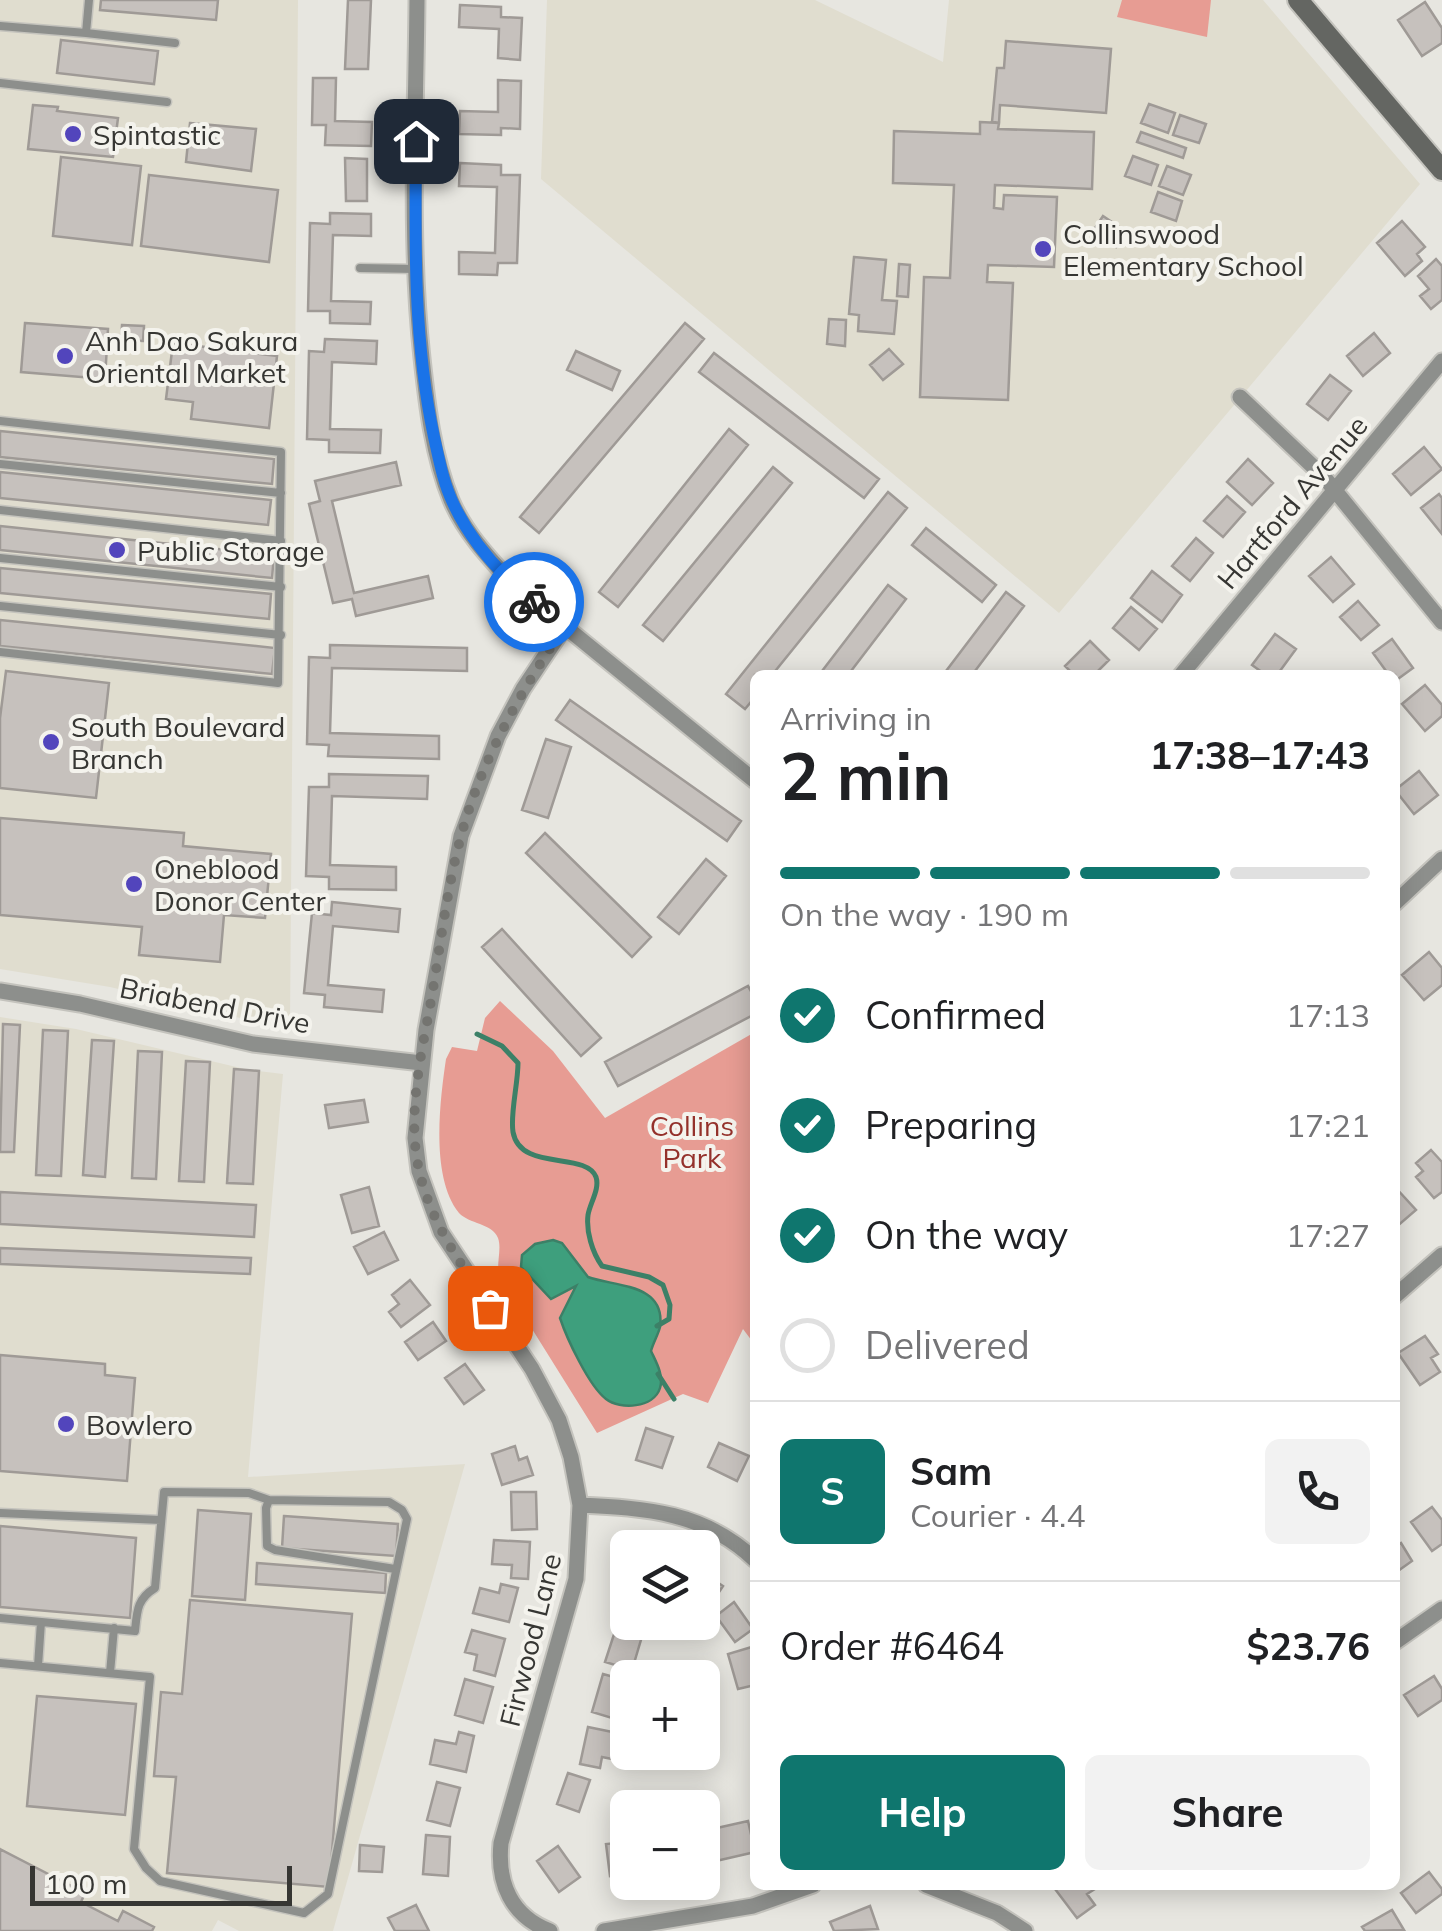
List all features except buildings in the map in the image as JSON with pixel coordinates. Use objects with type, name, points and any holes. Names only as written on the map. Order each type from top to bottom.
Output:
[{"type":"street","points":[[417,0],[417,316],[430,417],[452,502],[488,557],[514,585],[750,776]]},
{"type":"street","points":[[1298,0],[1442,170]]},
{"type":"street","name":"Hartford Avenue","points":[[1185,670],[1442,361]]},
{"type":"street","points":[[1240,397],[1301,453],[1442,622]]},
{"type":"street","name":"Firwood Lane","points":[[550,1931],[516,1909],[502,1881],[499,1862],[500,1843],[572,1598],[580,1505],[572,1457],[551,1402],[449,1246],[428,1202],[418,1170],[415,1138],[422,1063],[454,862],[477,786],[523,690],[565,626]]},
{"type":"street","points":[[1400,898],[1442,859]]},
{"type":"street","name":"Briabend Drive","points":[[0,991],[80,1004],[253,1044],[422,1063]]},
{"type":"street","points":[[1400,1292],[1442,1255]]},
{"type":"street","points":[[580,1505],[642,1508],[686,1517],[714,1529],[750,1556]]},
{"type":"street","points":[[1400,1638],[1442,1608]]},
{"type":"street","points":[[604,1931],[753,1906],[798,1890]]},
{"type":"street","points":[[939,1890],[997,1913],[1025,1931]]},
{"type":"lane","points":[[86,32],[89,0]]},
{"type":"lane","points":[[0,26],[175,43]]},
{"type":"lane","points":[[0,84],[167,102]]},
{"type":"lane","points":[[360,268],[416,269]]},
{"type":"lane","points":[[0,421],[281,452],[278,683],[0,652]]},
{"type":"lane","points":[[0,464],[281,493]]},
{"type":"lane","points":[[0,510],[281,542]]},
{"type":"lane","points":[[0,558],[281,587]]},
{"type":"lane","points":[[0,606],[281,635]]},
{"type":"lane","points":[[0,1618],[135,1631],[137,1605],[155,1588],[164,1492],[250,1493],[269,1500],[390,1502],[407,1518],[328,1894],[304,1913],[160,1880],[146,1868],[134,1849],[150,1677],[0,1662]]},
{"type":"lane","points":[[269,1500],[266,1546],[395,1569]]},
{"type":"lane","points":[[0,1513],[161,1520]]},
{"type":"lane","points":[[38,1666],[42,1622]]},
{"type":"lane","points":[[110,1673],[114,1628]]},
{"type":"shaded area","points":[[0,0],[298,0],[290,1026],[257,1022],[110,987],[0,969]]},
{"type":"shaded area","points":[[547,0],[815,0],[943,62],[949,0],[1263,0],[1420,184],[1059,613],[541,179]]},
{"type":"shaded area","points":[[0,1017],[76,1029],[249,1070],[283,1074],[248,1477],[465,1464],[333,1931],[239,1931],[218,1920],[212,1931],[0,1931]]},
{"type":"shaded area","points":[[553,1240],[562,1243],[588,1277],[636,1289],[655,1302],[660,1327],[651,1351],[661,1383],[651,1400],[620,1405],[599,1393],[560,1318],[576,1286],[551,1299],[521,1267],[522,1255],[535,1244]]},
{"type":"green space","points":[[1122,0],[1211,0],[1207,37],[1117,17]]},
{"type":"green space","name":"Collins Park","points":[[500,1001],[553,1051],[605,1118],[750,1035],[750,1338],[743,1329],[708,1403],[683,1394],[597,1433],[499,1276],[499,1242],[495,1233],[463,1217],[450,1198],[439,1138],[446,1059],[452,1047],[477,1051],[485,1018]]},
{"type":"waterway","points":[[477,1034],[502,1046],[518,1063],[512,1125],[518,1144],[540,1157],[590,1169],[596,1177],[588,1228],[602,1266],[649,1277],[663,1285],[670,1305],[669,1319],[657,1326]]},
{"type":"waterway","points":[[658,1374],[674,1399]]},
{"type":"way so far","points":[[490,1308],[449,1246],[428,1202],[418,1170],[416,1107],[461,836],[498,736],[565,626],[534,602]]},
{"type":"place","name":"Spintastic","points":[[73,134]]},
{"type":"place","name":"Collinswood Elementary School","points":[[1043,249]]},
{"type":"place","name":"Anh Dao Sakura Oriental Market","points":[[65,356]]},
{"type":"place","name":"Public Storage","points":[[117,550]]},
{"type":"place","name":"South Boulevard Branch","points":[[51,742]]},
{"type":"place","name":"Oneblood Donor Center","points":[[134,884]]},
{"type":"place","name":"Bowlero","points":[[66,1424]]},
{"type":"route","points":[[416,141],[417,316],[424,384],[441,471],[465,526],[488,557],[534,602]]}]
